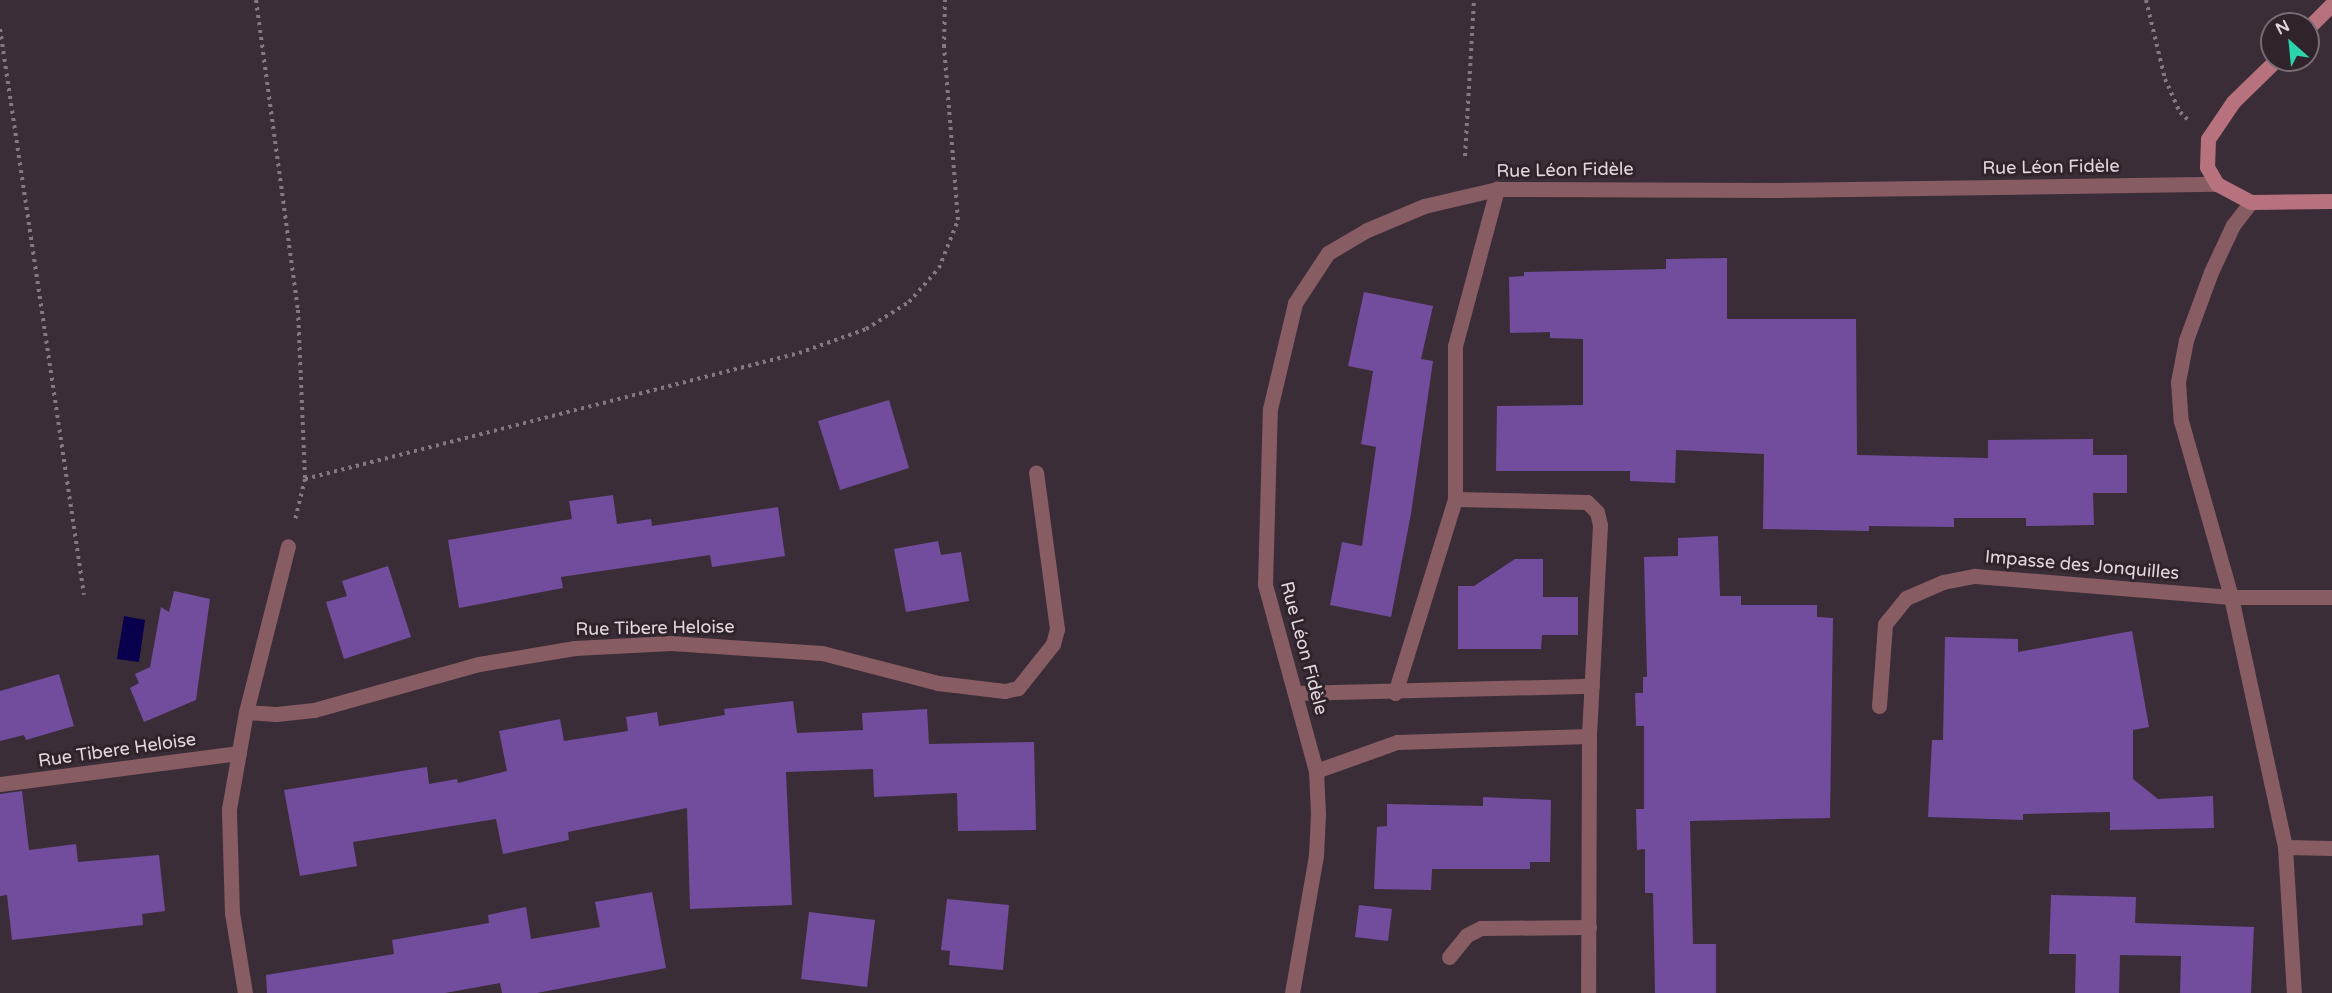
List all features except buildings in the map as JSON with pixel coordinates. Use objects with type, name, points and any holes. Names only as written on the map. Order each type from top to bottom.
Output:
[{"type":"main road","points":[[2320,16],[2332,4]]},
{"type":"main road","points":[[2264,72],[2233,102],[2208,140],[2207,167],[2217,184],[2251,202],[2332,201]]},
{"type":"street","name":"Rue Léon Fidèle","points":[[1292,993],[1316,856],[1316,771],[1265,584],[1270,409],[1295,303],[1328,253],[1367,230],[1424,206],[1497,189],[1774,190],[2217,184]]},
{"type":"street","points":[[1395,693],[1455,499],[1455,346],[1497,189]]},
{"type":"street","points":[[2251,202],[2233,225],[2211,272],[2186,340],[2178,382],[2181,421],[2231,597],[2285,847],[2294,993]]},
{"type":"street","name":"Rue Tibere Heloise","points":[[246,712],[276,714],[314,710],[479,664],[575,648],[671,643],[822,653],[938,683],[1005,691],[1018,688],[1053,644],[1057,629],[1036,472]]},
{"type":"street","points":[[1455,499],[1587,502],[1597,512],[1600,525],[1589,736],[1588,993]]},
{"type":"street","points":[[245,993],[231,901],[230,809],[246,712],[288,546]]},
{"type":"street","name":"Impasse des Jonquilles","points":[[1879,706],[1885,624],[1906,598],[1943,582],[1975,576],[2231,597],[2332,597]]},
{"type":"street","points":[[1295,693],[1395,693],[1592,686]]},
{"type":"street","points":[[1316,771],[1397,742],[1589,736]]},
{"type":"street","name":"Rue Tibere Heloise","points":[[0,784],[239,753]]},
{"type":"street","points":[[2285,847],[2332,848]]},
{"type":"street","points":[[1449,957],[1467,935],[1481,928],[1589,927]]},
{"type":"path","points":[[256,0],[298,310],[305,479],[288,546]]},
{"type":"path","points":[[305,479],[799,353],[866,329],[909,302],[939,268],[958,220],[944,47],[945,0]]},
{"type":"path","points":[[1465,156],[1474,0]]},
{"type":"path","points":[[2146,0],[2165,79],[2180,112],[2208,140]]},
{"type":"path","points":[[0,29],[84,595]]},
{"type":"shaded area","points":[[124,616],[145,620],[139,662],[117,659]]}]
